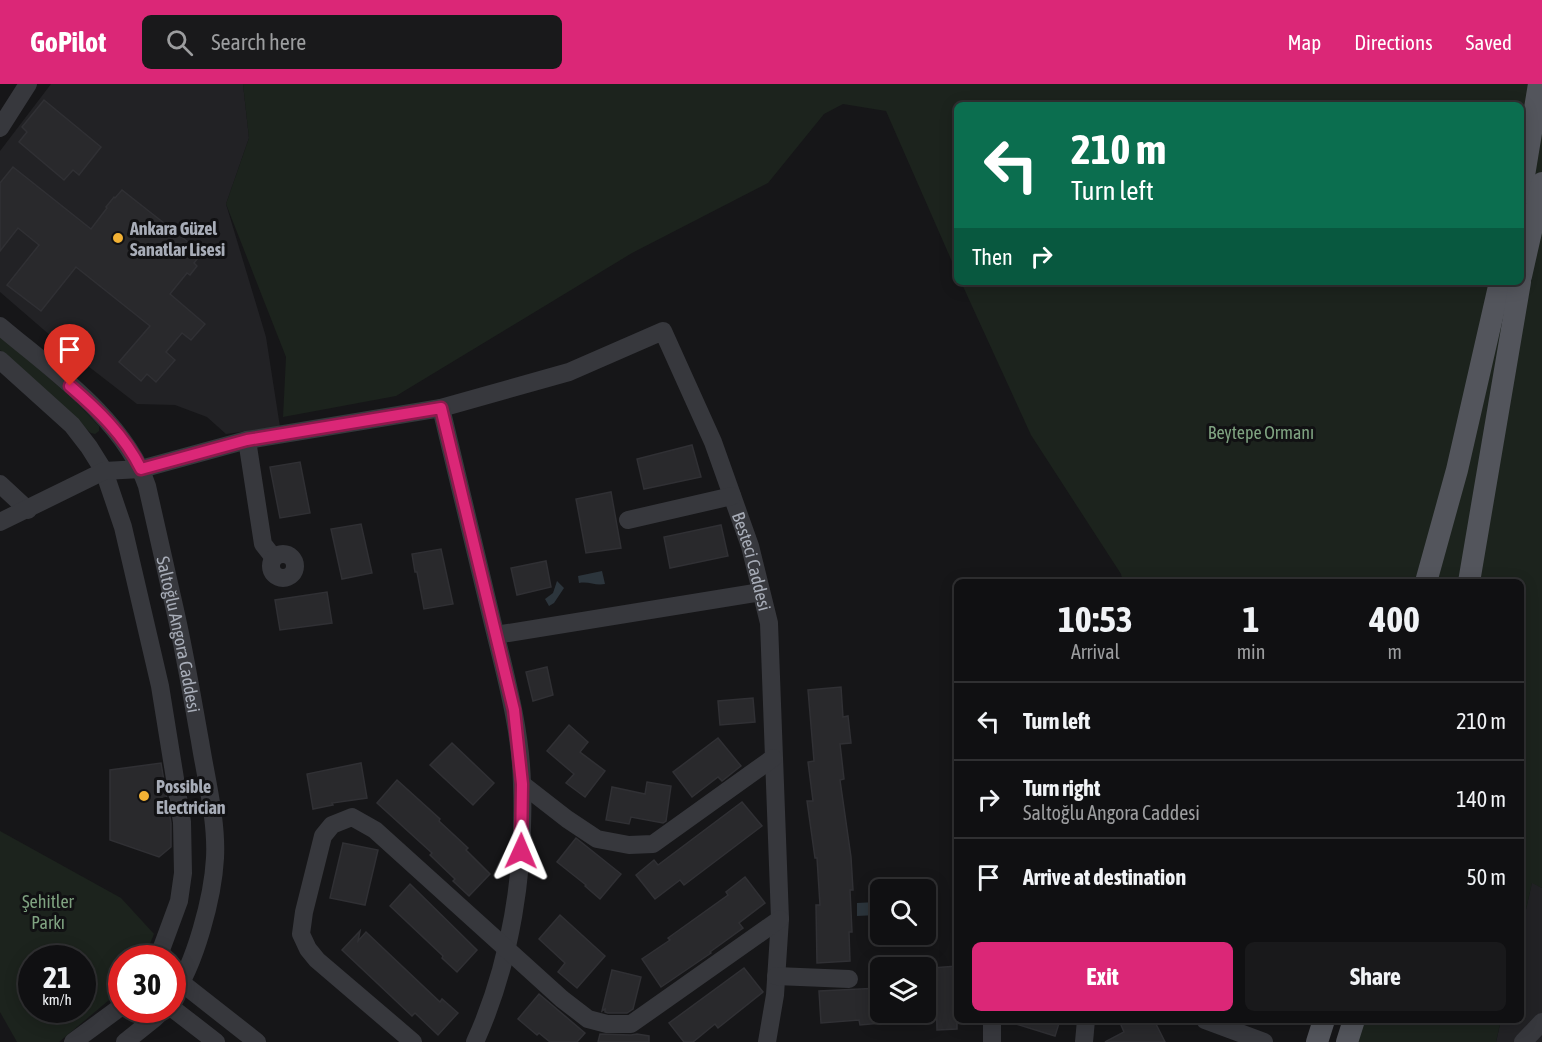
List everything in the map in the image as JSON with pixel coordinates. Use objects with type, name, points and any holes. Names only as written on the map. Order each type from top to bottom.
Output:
[{"type":"main road","points":[[1524,176],[1539,84]]},
{"type":"main road","points":[[1524,263],[1542,183]]},
{"type":"main road","points":[[1427,579],[1457,470],[1499,285]]},
{"type":"main road","points":[[1470,579],[1519,285]]},
{"type":"main road","points":[[1317,1042],[1323,1023]]},
{"type":"main road","points":[[1347,1042],[1353,1023]]},
{"type":"street","points":[[0,128],[28,84]]},
{"type":"street","name":"Saltoğlu Angora Caddesi","points":[[0,326],[100,413],[131,451],[147,486],[178,624],[206,778],[215,845],[213,880],[208,903],[193,953],[186,965]]},
{"type":"street","name":"Besteci Caddesi","points":[[441,408],[569,372],[663,331],[713,442],[750,546],[769,623],[780,919],[775,995],[766,1042]]},
{"type":"street","name":"Saltoğlu Angora Caddesi","points":[[0,360],[77,431],[93,452],[104,471],[125,537],[160,686],[182,822],[183,873],[179,901],[163,945]]},
{"type":"street","points":[[0,522],[104,471],[141,469],[247,440],[441,408],[514,710],[522,784],[521,851],[507,948],[486,1019],[475,1042]]},
{"type":"street","points":[[247,440],[263,544],[274,558]]},
{"type":"street","points":[[0,484],[28,510]]},
{"type":"street","points":[[628,520],[732,496]]},
{"type":"street","points":[[496,635],[761,592]]},
{"type":"street","points":[[522,784],[597,839],[629,845],[653,844],[773,758]]},
{"type":"street","points":[[413,1042],[317,960],[308,949],[301,934],[304,912],[323,836],[332,825],[352,817],[375,830],[562,999],[588,1019],[607,1024],[631,1024],[780,919]]},
{"type":"street","points":[[776,976],[849,979]]},
{"type":"street","points":[[186,993],[257,1042]]},
{"type":"street","points":[[73,1042],[108,1016]]},
{"type":"street","points":[[186,1019],[216,1042]]},
{"type":"street","points":[[1523,1042],[1542,1022]]},
{"type":"street","points":[[125,1042],[149,1023]]},
{"type":"street","points":[[992,1023],[992,1042]]},
{"type":"street","points":[[1084,1042],[1087,1023]]},
{"type":"street","points":[[1213,1023],[1263,1042]]},
{"type":"street","points":[[1307,1042],[1313,1023]]},
{"type":"shaded area","name":"Ankara Güzel Sanatlar Lisesi","points":[[51,84],[243,84],[249,138],[226,204],[266,337],[280,427],[226,434],[207,417],[175,405],[137,404],[66,349],[0,292],[0,151]]},
{"type":"shaded area","points":[[602,571],[605,584],[579,583],[578,576]]},
{"type":"shaded area","points":[[557,581],[564,588],[554,603],[549,606],[545,599],[553,593]]},
{"type":"shaded area","points":[[1532,882],[1542,888],[1542,1042],[1496,1042],[1500,1023],[1524,1023],[1524,918]]},
{"type":"shaded area","points":[[870,902],[870,915],[857,916],[857,903]]},
{"type":"green space","name":"Beytepe Ormanı","points":[[243,84],[1542,84],[1542,888],[1532,883],[1524,919],[1524,579],[1122,579],[1031,435],[962,285],[1524,285],[1524,102],[954,102],[954,266],[886,111],[843,104],[824,114],[768,183],[632,253],[396,396],[283,417],[286,357],[226,204],[249,138]]},
{"type":"green space","points":[[0,335],[74,400],[99,426],[99,431],[95,434],[91,433],[0,350]]},
{"type":"green space","name":"Şehitler Parkı","points":[[0,831],[121,898],[154,934],[149,945],[108,945],[108,1001],[96,1011],[96,945],[18,945],[18,1023],[82,1023],[59,1042],[17,1042],[0,1012]]},
{"type":"green space","points":[[1360,1023],[1500,1023],[1496,1042],[1354,1042]]},
{"type":"building","points":[[44,100],[101,147],[79,175],[73,170],[64,180],[19,142],[27,132],[22,127]]},
{"type":"building","points":[[13,167],[91,229],[106,207],[122,190],[202,253],[194,263],[197,266],[190,275],[187,273],[170,294],[205,324],[191,340],[182,333],[166,352],[175,360],[156,382],[147,374],[141,381],[119,362],[150,326],[76,267],[41,311],[7,285],[39,245],[18,228],[0,251],[0,183]]},
{"type":"building","points":[[692,445],[701,477],[644,489],[637,459]]},
{"type":"building","points":[[300,462],[310,513],[280,518],[270,467]]},
{"type":"building","points":[[611,492],[621,548],[586,553],[576,499]]},
{"type":"building","points":[[361,524],[372,573],[342,579],[331,529]]},
{"type":"building","points":[[721,525],[728,556],[670,568],[664,537]]},
{"type":"building","points":[[441,549],[453,604],[424,609],[412,554]]},
{"type":"building","points":[[546,561],[551,587],[517,595],[511,568]]},
{"type":"building","points":[[327,592],[332,623],[280,630],[275,600]]},
{"type":"building","points":[[547,667],[553,695],[533,701],[526,672]]},
{"type":"building","points":[[841,687],[843,717],[848,716],[851,743],[840,744],[844,779],[840,780],[851,857],[853,890],[850,890],[852,932],[849,932],[850,961],[817,963],[816,905],[820,905],[817,858],[815,858],[807,801],[813,801],[808,762],[814,761],[808,690]]},
{"type":"building","points":[[753,698],[755,722],[720,725],[718,701]]},
{"type":"building","points":[[569,725],[588,742],[580,752],[605,771],[585,797],[566,783],[574,774],[547,751]]},
{"type":"building","points":[[718,738],[741,766],[722,781],[718,777],[692,797],[673,772]]},
{"type":"building","points":[[452,743],[494,783],[473,805],[430,765]]},
{"type":"building","name":"Possible Electrician","points":[[161,763],[171,823],[171,847],[159,857],[110,840],[110,770]]},
{"type":"building","points":[[361,763],[367,798],[332,803],[333,805],[313,809],[307,774]]},
{"type":"building","points":[[397,780],[440,819],[439,821],[468,848],[466,850],[490,874],[469,896],[430,855],[432,853],[377,803]]},
{"type":"building","points":[[647,782],[671,786],[666,821],[663,823],[631,817],[629,824],[606,820],[612,787],[645,794]]},
{"type":"building","points":[[742,802],[762,826],[684,885],[680,880],[655,899],[636,875],[654,860],[658,865]]},
{"type":"building","points":[[576,838],[621,874],[600,899],[557,862]]},
{"type":"building","points":[[343,843],[378,850],[365,905],[330,898]]},
{"type":"building","points":[[745,877],[765,903],[739,923],[743,928],[661,987],[642,959],[728,895],[726,892]]},
{"type":"building","points":[[410,884],[477,950],[457,972],[390,906]]},
{"type":"building","points":[[560,915],[605,956],[577,988],[558,972],[565,963],[539,939]]},
{"type":"building","points":[[360,931],[358,941],[366,932],[440,1002],[442,999],[458,1013],[438,1035],[415,1013],[412,1016],[342,950]]},
{"type":"building","points":[[954,966],[954,1023],[957,1023],[957,1029],[937,1030],[936,968]]},
{"type":"building","points":[[744,968],[763,992],[718,1028],[715,1024],[693,1042],[684,1042],[669,1023]]},
{"type":"building","points":[[612,970],[641,977],[633,1009],[627,1013],[608,1013],[605,1009],[602,1011]]},
{"type":"building","points":[[870,988],[870,1023],[882,1023],[860,1025],[859,1020],[821,1023],[819,991]]},
{"type":"building","points":[[539,994],[585,1033],[577,1042],[550,1042],[539,1033],[537,1035],[518,1019]]},
{"type":"building","points":[[1013,1023],[1059,1023],[1055,1036]]},
{"type":"building","points":[[1156,1023],[1165,1042],[1105,1042],[1124,1032],[1121,1025]]},
{"type":"building","points":[[600,1034],[637,1034],[649,1036],[649,1042],[598,1042]]},
{"type":"place","name":"Ankara Güzel Sanatlar Lisesi","points":[[118,238]]},
{"type":"place","name":"Possible Electrician","points":[[144,796]]},
{"type":"route","points":[[70,386],[121,436],[141,469],[247,440],[441,408],[514,710],[522,784],[521,851]]}]
